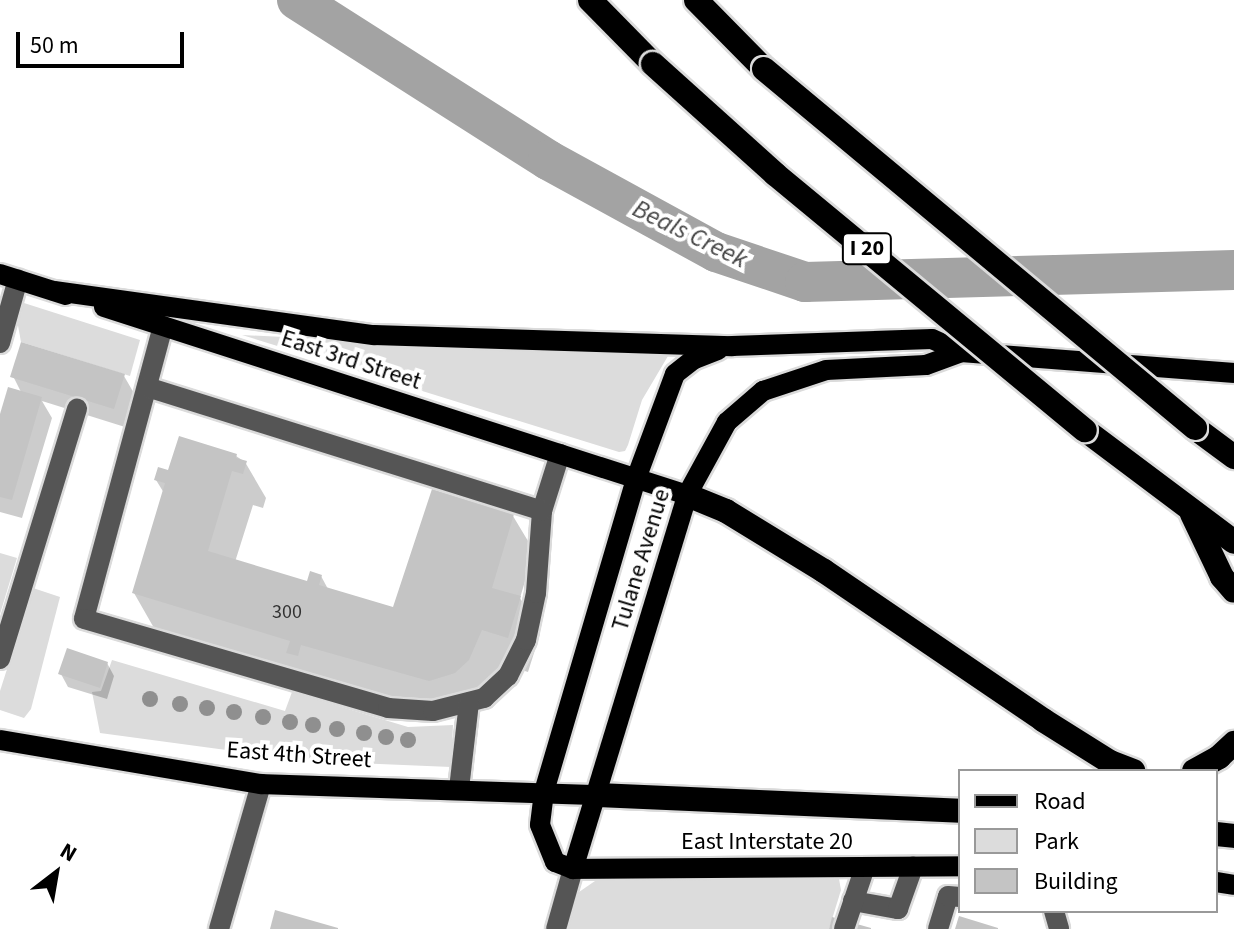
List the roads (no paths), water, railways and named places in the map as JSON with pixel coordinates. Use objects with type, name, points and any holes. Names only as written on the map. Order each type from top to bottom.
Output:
[{"type":"highway","name":"I 20","points":[[590,0],[653,64],[775,174],[1085,430],[1234,542]]},
{"type":"highway","points":[[696,0],[764,69],[1195,428],[1234,457]]},
{"type":"highway","points":[[687,495],[726,511],[824,571],[1043,720],[1110,762],[1128,769]]},
{"type":"highway","points":[[1191,512],[1222,577],[1234,591]]},
{"type":"highway","points":[[1197,769],[1234,743]]},
{"type":"highway","points":[[598,795],[958,811]]},
{"type":"main road","name":"East 3rd Street","points":[[9,277],[687,495]]},
{"type":"main road","points":[[55,291],[374,335],[732,346],[932,339],[961,352],[1234,373]]},
{"type":"main road","name":"Tulane Avenue","points":[[732,346],[694,359],[675,374],[636,479],[544,792],[540,825],[555,862],[573,869],[687,495],[727,422],[763,391],[826,370],[926,365],[961,352]]},
{"type":"main road","name":"East 4th Street","points":[[0,740],[261,784],[598,795]]},
{"type":"main road","name":"East Interstate 20","points":[[573,869],[958,866]]},
{"type":"street","points":[[0,343],[9,277]]},
{"type":"street","points":[[163,326],[84,619],[388,708],[433,711],[484,698],[508,676],[526,640],[536,593],[536,559],[542,511],[560,454]]},
{"type":"street","points":[[147,387],[542,511]]},
{"type":"street","points":[[0,659],[77,409]]},
{"type":"street","points":[[459,789],[469,703]]},
{"type":"street","points":[[219,929],[261,784]]},
{"type":"street","points":[[844,929],[865,867]]},
{"type":"street","points":[[853,901],[898,909],[913,867]]},
{"type":"street","name":"Tulane Avenue","points":[[556,929],[573,869]]},
{"type":"street","points":[[938,929],[948,896],[958,897]]},
{"type":"waterway","name":"Beals Creek","points":[[297,0],[548,160],[716,252],[805,282],[1234,270]]}]
